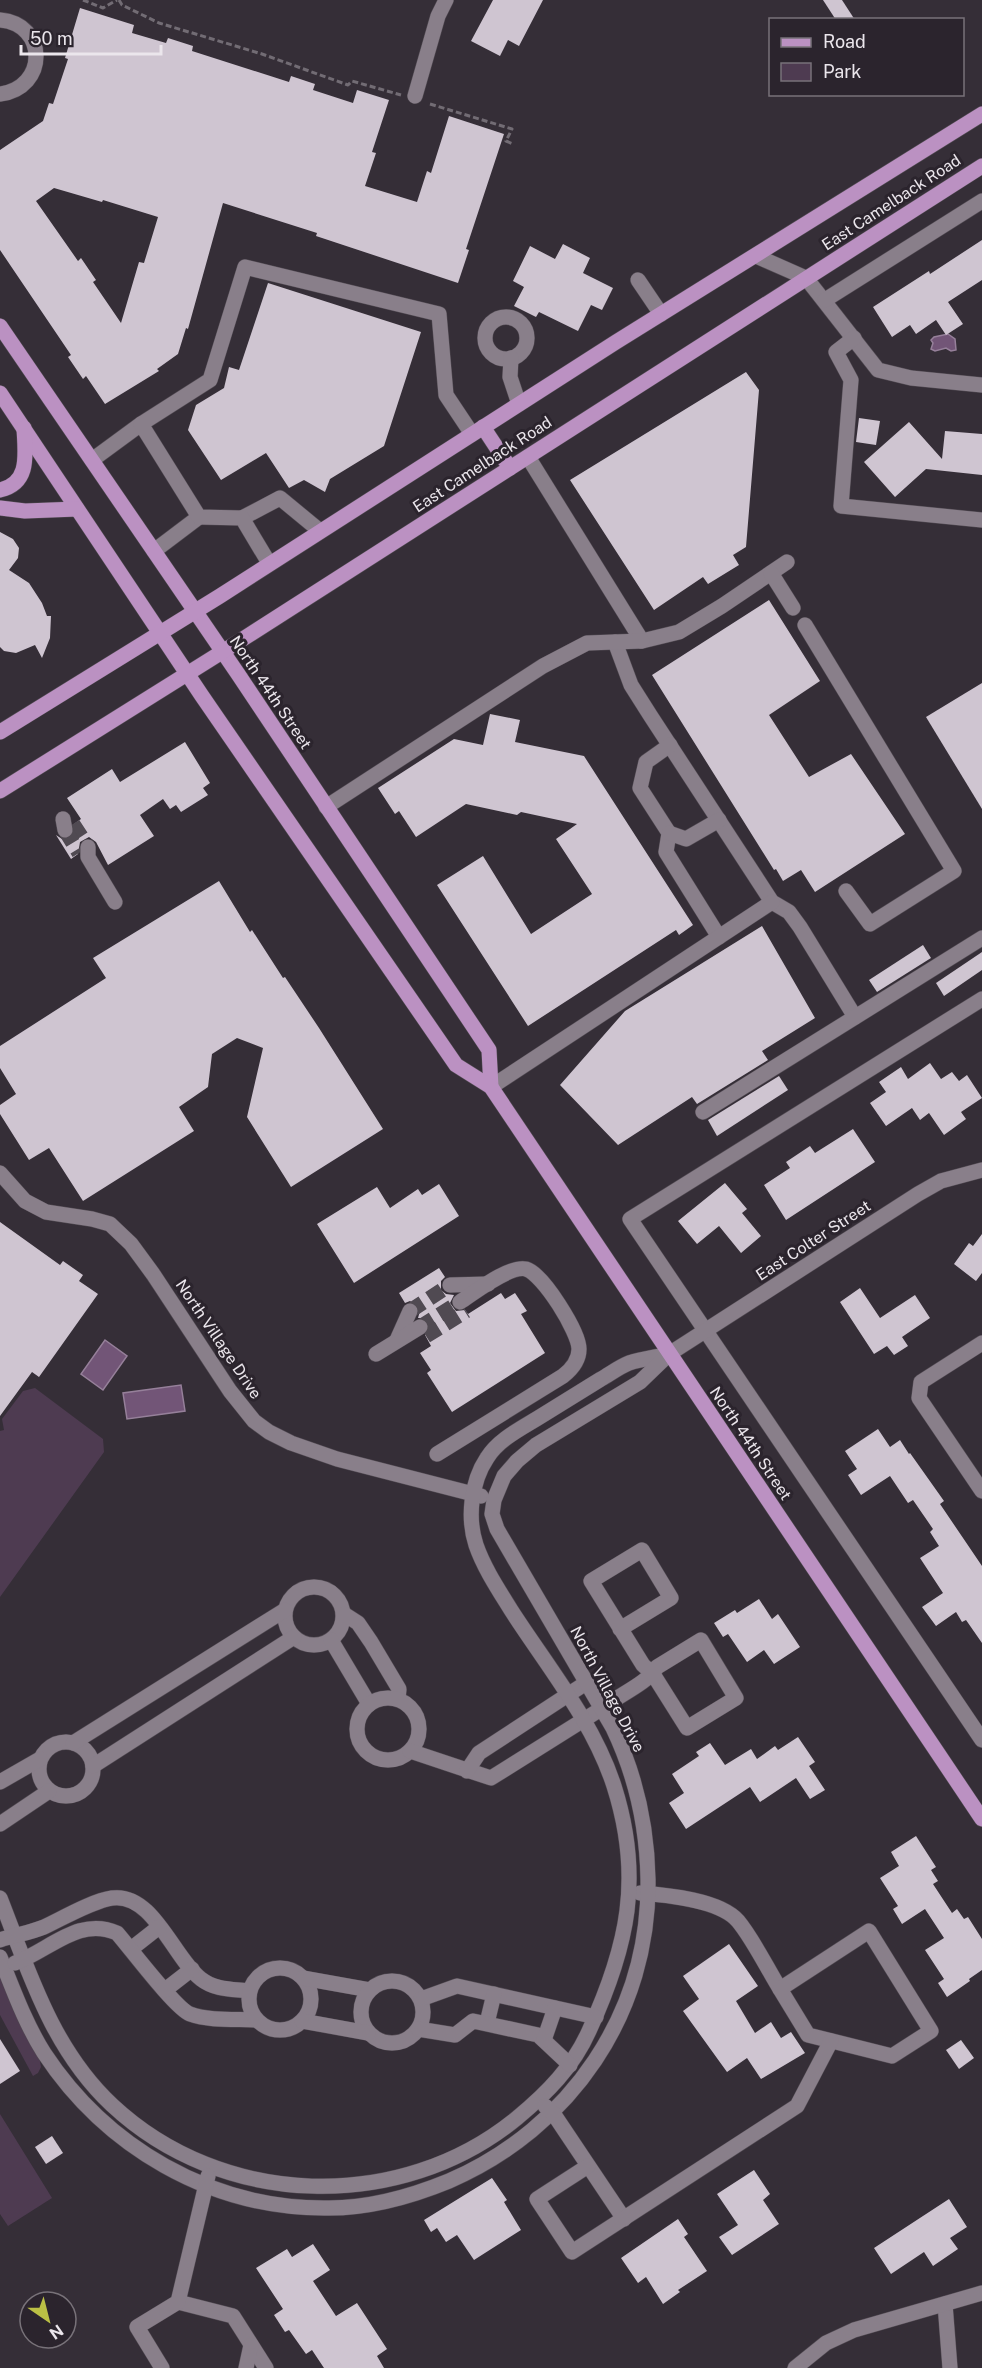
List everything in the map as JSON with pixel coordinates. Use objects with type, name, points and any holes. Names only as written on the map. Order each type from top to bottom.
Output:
[{"type":"main road","name":"East Camelback Road","points":[[0,732],[982,114]]},
{"type":"main road","name":"East Camelback Road","points":[[0,791],[188,674],[982,166]]},
{"type":"main road","name":"North 44th Street","points":[[0,326],[195,611],[489,1050],[491,1087]]},
{"type":"main road","name":"North 44th Street","points":[[0,393],[159,632],[456,1065],[491,1087],[982,1819]]},
{"type":"main road","points":[[0,490],[16,483],[22,474],[25,463],[24,428]]},
{"type":"main road","points":[[477,431],[510,468]]},
{"type":"main road","points":[[0,508],[25,511],[76,509]]},
{"type":"street","points":[[415,96],[438,16],[446,0]]},
{"type":"street","points":[[0,20],[20,26],[28,34],[37,56],[35,69],[29,79],[21,87],[0,94]]},
{"type":"street","points":[[825,300],[982,201]]},
{"type":"street","points":[[756,256],[806,278],[878,370],[911,378],[982,385]]},
{"type":"street","points":[[92,460],[141,424],[210,380],[245,267],[439,314],[446,395],[477,431]]},
{"type":"street","points":[[638,280],[661,315]]},
{"type":"street","points":[[854,338],[836,352],[851,380],[841,506],[982,520]]},
{"type":"street","points":[[511,358],[510,377],[519,404]]},
{"type":"street","points":[[141,424],[199,517]]},
{"type":"street","points":[[528,457],[642,641]]},
{"type":"street","points":[[154,551],[199,517],[242,518],[280,498],[320,531]]},
{"type":"street","points":[[242,518],[269,563]]},
{"type":"street","points":[[326,807],[543,666],[587,643],[642,641],[679,632],[787,562]]},
{"type":"street","points":[[771,573],[793,608]]},
{"type":"street","points":[[805,625],[954,871],[870,924],[846,891]]},
{"type":"street","points":[[615,642],[631,685],[772,902],[789,912],[800,927],[855,1017]]},
{"type":"street","points":[[670,745],[646,762],[640,788],[669,833],[686,839],[719,820]]},
{"type":"street","points":[[669,833],[666,852],[719,937]]},
{"type":"street","points":[[85,853],[115,902]]},
{"type":"street","points":[[491,1087],[532,1057],[772,902]]},
{"type":"street","points":[[703,1112],[982,938]]},
{"type":"street","name":"North 44th Street","points":[[982,999],[630,1219],[982,1740]]},
{"type":"street","name":"East Colter Street","points":[[494,1500],[504,1476],[536,1445],[630,1389],[669,1354],[918,1194],[941,1181],[982,1170]]},
{"type":"street","name":"North Village Drive","points":[[0,1173],[25,1201],[46,1212],[111,1224],[131,1244],[153,1274],[230,1391],[254,1421],[269,1432],[337,1460],[494,1500],[492,1514],[497,1529],[626,1755],[638,1790],[648,1854],[648,1894],[639,1958],[617,2023],[579,2084],[553,2113],[515,2144],[488,2161],[428,2190],[394,2200],[326,2208],[292,2206],[240,2197],[178,2174],[136,2150],[81,2101],[60,2074],[35,2037],[2,1962]]},
{"type":"street","points":[[438,1454],[563,1376],[573,1368],[579,1351],[577,1338],[549,1290],[538,1277],[526,1269],[512,1270],[457,1298]]},
{"type":"street","points":[[376,1354],[417,1323],[397,1340]]},
{"type":"street","points":[[982,1343],[921,1382],[919,1398],[982,1491]]},
{"type":"street","name":"East Colter Street","points":[[473,1494],[488,1456],[507,1437],[625,1364],[669,1354]]},
{"type":"street","points":[[0,1898],[7,1938],[24,1960],[38,1998],[53,2027],[95,2088],[112,2105],[158,2140],[211,2166],[255,2180],[314,2188],[340,2187],[392,2179],[419,2172],[460,2154],[508,2125],[550,2090],[582,2048],[615,1968],[628,1913],[630,1893],[626,1836],[621,1810],[605,1762],[583,1720],[500,1592],[481,1555],[473,1528],[473,1494]]},
{"type":"street","points":[[410,1751],[491,1778],[601,1709],[653,1674],[657,1667],[701,1640],[736,1698],[687,1728],[653,1674],[643,1665],[620,1629],[591,1581],[642,1550],[671,1598],[620,1629]]},
{"type":"street","points":[[344,1614],[338,1633],[331,1640],[312,1645],[294,1637],[285,1620],[285,1610],[296,1593],[313,1586],[322,1587],[337,1597],[344,1614],[358,1623],[371,1642],[399,1689],[398,1699]]},
{"type":"street","points":[[73,1743],[285,1610]]},
{"type":"street","points":[[93,1766],[294,1637]]},
{"type":"street","points":[[331,1640],[369,1704]]},
{"type":"street","points":[[467,1771],[479,1753],[586,1683]]},
{"type":"street","points":[[388,1697],[408,1704],[419,1722],[416,1742],[402,1757],[382,1760],[364,1750],[358,1741],[357,1721],[361,1711],[369,1704],[388,1697]]},
{"type":"street","points":[[0,1782],[40,1759],[51,1746],[60,1742],[73,1743],[85,1749],[93,1766],[89,1784],[83,1790],[66,1797],[49,1791],[39,1777],[40,1759]]},
{"type":"street","points":[[0,1824],[49,1791]]},
{"type":"street","points":[[630,1893],[694,1900],[721,1908],[737,1920],[808,2036],[892,2056],[931,2031],[869,1931],[780,1989]]},
{"type":"street","points":[[7,1938],[42,1928],[113,1898],[131,1901],[148,1912],[199,1978],[215,1986],[249,1991]]},
{"type":"street","points":[[90,1906],[95,1928]]},
{"type":"street","points":[[131,1949],[159,1926]]},
{"type":"street","points":[[2,1962],[24,1960],[82,1928],[105,1928],[117,1933],[174,2001],[189,2013],[226,2019],[256,2020],[274,2030],[294,2027],[308,2012],[311,2002],[310,1992],[303,1978]]},
{"type":"street","points":[[256,2020],[250,2011],[249,1991],[260,1974],[270,1969],[280,1967],[290,1969],[303,1978],[370,1990]]},
{"type":"street","points":[[165,1990],[192,1970]]},
{"type":"street","points":[[302,2021],[369,2033],[386,2043],[407,2040],[418,2029],[424,2015],[421,1999],[412,1987],[393,1980],[382,1982],[370,1990],[362,2004],[361,2014],[369,2033]]},
{"type":"street","points":[[421,1999],[457,1986],[596,2017]]},
{"type":"street","points":[[487,2023],[494,1994]]},
{"type":"street","points":[[544,2040],[555,2008]]},
{"type":"street","points":[[418,2029],[455,2035],[473,2021],[538,2035],[570,2065]]},
{"type":"street","points":[[588,2166],[537,2199],[572,2252],[797,2106],[831,2041]]},
{"type":"street","points":[[537,2101],[553,2113],[624,2219]]},
{"type":"street","points":[[162,2368],[137,2327],[178,2302],[211,2166]]},
{"type":"street","points":[[795,2368],[826,2343],[854,2330],[982,2293]]},
{"type":"street","points":[[178,2302],[232,2316],[266,2368]]},
{"type":"street","points":[[945,2304],[950,2368]]},
{"type":"street","points":[[246,2368],[251,2345]]},
{"type":"path","points":[[83,0],[103,9],[118,0],[122,5],[159,23],[262,54],[348,84]]},
{"type":"path","points":[[465,114],[512,129],[506,141],[513,144]]},
{"type":"green space","points":[[35,1388],[103,1439],[104,1452],[0,1597],[0,1431],[4,1430],[2,1419],[23,1391]]},
{"type":"green space","points":[[0,1970],[39,2055],[41,2067],[33,2076],[0,2015]]},
{"type":"green space","points":[[0,2114],[52,2198],[8,2226],[0,2214]]},
{"type":"shaded area","points":[[948,334],[955,339],[956,350],[951,351],[946,348],[935,351],[931,349],[933,343],[931,340],[934,337]]},
{"type":"shaded area","points":[[105,1340],[127,1356],[103,1390],[81,1374]]},
{"type":"shaded area","points":[[181,1385],[185,1411],[127,1419],[123,1393]]},
{"type":"building","points":[[493,0],[543,0],[519,46],[508,40],[500,56],[471,41]]},
{"type":"building","points":[[823,0],[842,0],[854,18],[835,18]]},
{"type":"building","points":[[80,8],[134,25],[132,33],[166,43],[168,38],[193,46],[192,51],[289,82],[291,76],[315,84],[313,90],[353,103],[357,90],[389,100],[372,152],[376,153],[365,186],[417,202],[427,171],[431,173],[449,116],[504,134],[466,249],[469,250],[458,283],[316,236],[317,233],[223,203],[188,329],[186,328],[178,354],[157,369],[159,371],[105,404],[86,376],[83,379],[68,357],[71,355],[0,250],[0,150],[43,121],[49,103],[53,104],[68,59],[65,58]],"holes":[[[54,188],[102,202],[103,200],[158,217],[144,263],[139,262],[121,323],[93,282],[96,280],[81,258],[78,261],[36,201]]]},
{"type":"building","points":[[982,240],[982,280],[948,302],[963,324],[946,335],[936,320],[916,334],[910,325],[892,337],[873,307]]},
{"type":"building","points":[[563,244],[590,258],[583,273],[613,288],[602,310],[591,305],[578,331],[539,312],[536,317],[514,306],[524,287],[513,281],[530,246],[555,259]]},
{"type":"building","points":[[268,283],[421,332],[384,446],[330,479],[325,492],[304,480],[289,488],[266,453],[221,480],[188,430],[196,405],[224,388],[229,367],[239,370]]},
{"type":"building","points":[[746,372],[759,390],[746,547],[733,555],[739,565],[708,584],[703,577],[654,610],[570,480]]},
{"type":"building","points":[[859,418],[880,421],[876,445],[856,442]]},
{"type":"building","points":[[909,422],[942,459],[945,431],[982,434],[982,475],[926,469],[895,497],[864,462]]},
{"type":"building","points":[[0,532],[13,539],[19,548],[18,558],[9,570],[29,583],[42,603],[47,616],[51,616],[50,638],[42,658],[35,645],[16,653],[4,651],[0,647]]},
{"type":"building","points":[[769,600],[820,681],[769,715],[809,777],[851,754],[905,834],[815,892],[801,870],[783,881],[776,869],[774,870],[652,675]]},
{"type":"building","points":[[982,683],[982,809],[926,717]]},
{"type":"building","points":[[490,714],[520,720],[515,742],[584,756],[693,925],[679,935],[676,930],[528,1026],[437,885],[483,856],[531,934],[592,894],[556,839],[577,824],[521,812],[517,815],[466,804],[416,837],[399,811],[395,814],[378,788],[454,739],[483,745]]},
{"type":"building","points":[[185,742],[210,783],[203,788],[208,795],[181,812],[176,805],[170,809],[163,799],[140,815],[154,836],[108,865],[96,842],[89,837],[80,842],[78,854],[71,859],[56,835],[62,839],[71,838],[74,833],[74,824],[81,819],[67,798],[112,769],[120,782]]},
{"type":"building","points":[[219,881],[250,932],[252,930],[319,1028],[383,1129],[291,1187],[247,1117],[263,1048],[237,1038],[212,1054],[208,1087],[179,1107],[194,1131],[83,1201],[49,1148],[29,1160],[0,1114],[0,1105],[16,1094],[0,1068],[0,1046],[106,978],[93,958]]},
{"type":"building","points":[[762,926],[815,1018],[762,1051],[768,1060],[697,1104],[692,1097],[618,1145],[560,1085],[625,1011]]},
{"type":"building","points":[[923,945],[931,958],[877,992],[869,980]]},
{"type":"building","points":[[982,952],[982,970],[944,996],[936,983]]},
{"type":"building","points":[[930,1063],[941,1079],[952,1072],[959,1081],[967,1075],[982,1098],[961,1112],[966,1119],[944,1135],[929,1113],[920,1120],[912,1108],[886,1126],[870,1103],[886,1092],[879,1082],[901,1067],[908,1079]]},
{"type":"building","points":[[779,1076],[788,1090],[717,1136],[708,1120]]},
{"type":"building","points":[[853,1129],[875,1162],[786,1220],[764,1185],[790,1168],[786,1162],[810,1146],[815,1153]]},
{"type":"building","points":[[725,1183],[747,1209],[742,1213],[761,1236],[741,1253],[719,1226],[697,1244],[678,1221]]},
{"type":"building","points":[[439,1184],[459,1216],[354,1283],[317,1224],[377,1187],[390,1208],[418,1189],[422,1195]]},
{"type":"building","points":[[0,1222],[60,1265],[63,1261],[83,1275],[79,1281],[98,1294],[39,1377],[32,1372],[0,1416]]},
{"type":"building","points":[[982,1234],[982,1273],[976,1281],[954,1264],[969,1243],[973,1246]]},
{"type":"building","points":[[439,1268],[445,1277],[441,1281],[441,1290],[446,1294],[454,1295],[450,1303],[456,1311],[465,1310],[468,1314],[501,1293],[505,1299],[515,1293],[527,1311],[521,1314],[545,1353],[452,1412],[427,1373],[431,1370],[420,1353],[431,1346],[425,1335],[429,1331],[429,1322],[424,1318],[418,1318],[420,1311],[417,1305],[410,1301],[405,1303],[399,1293]]},
{"type":"building","points":[[860,1288],[880,1318],[915,1295],[930,1318],[902,1337],[908,1346],[894,1355],[887,1346],[874,1354],[840,1302]]},
{"type":"building","points":[[878,1429],[890,1447],[900,1440],[910,1453],[944,1501],[940,1504],[982,1566],[982,1643],[966,1620],[962,1622],[956,1612],[936,1626],[922,1607],[943,1593],[920,1558],[939,1546],[930,1532],[933,1529],[913,1500],[908,1503],[890,1476],[861,1495],[848,1475],[857,1469],[845,1451]]},
{"type":"building","points":[[759,1599],[772,1619],[778,1614],[800,1647],[774,1664],[764,1650],[747,1662],[728,1634],[723,1637],[714,1623],[735,1610],[737,1613]]},
{"type":"building","points":[[798,1737],[815,1762],[809,1766],[825,1790],[810,1799],[796,1778],[760,1802],[750,1787],[686,1829],[669,1803],[684,1793],[672,1774],[699,1756],[696,1752],[710,1743],[725,1765],[751,1749],[757,1759],[775,1746],[778,1750]]},
{"type":"building","points":[[916,1836],[936,1867],[931,1870],[938,1881],[933,1884],[952,1913],[957,1909],[964,1919],[968,1917],[982,1939],[982,1970],[947,1997],[938,1983],[944,1979],[925,1950],[944,1938],[925,1909],[902,1924],[893,1909],[898,1906],[880,1878],[899,1866],[891,1852]]},
{"type":"building","points":[[729,1944],[758,1986],[736,2001],[755,2033],[771,2022],[781,2038],[791,2032],[805,2053],[761,2079],[747,2058],[727,2072],[683,2011],[699,1999],[683,1976]]},
{"type":"building","points":[[0,2039],[20,2071],[0,2084]]},
{"type":"building","points":[[961,2040],[974,2058],[959,2069],[946,2050]]},
{"type":"building","points":[[52,2136],[63,2153],[46,2164],[35,2147]]},
{"type":"building","points":[[754,2170],[770,2194],[763,2200],[779,2224],[732,2255],[719,2237],[738,2225],[717,2194]]},
{"type":"building","points":[[492,2178],[507,2200],[504,2202],[521,2230],[474,2260],[457,2235],[446,2242],[437,2228],[431,2232],[424,2220]]},
{"type":"building","points":[[949,2199],[967,2227],[950,2238],[958,2249],[933,2266],[924,2252],[891,2274],[874,2248]]},
{"type":"building","points":[[678,2219],[688,2234],[684,2237],[707,2271],[678,2290],[680,2292],[663,2304],[646,2277],[638,2283],[621,2258]]},
{"type":"building","points":[[313,2244],[330,2270],[313,2281],[336,2316],[357,2303],[387,2349],[377,2356],[384,2368],[324,2368],[312,2350],[306,2354],[289,2330],[285,2332],[274,2315],[283,2309],[256,2268],[287,2249],[292,2257]]},
{"type":"tunnel","points":[[73,824],[88,847]]},
{"type":"tunnel","points":[[65,830],[79,853]]},
{"type":"tunnel","points":[[410,1311],[450,1285]]},
{"type":"tunnel","points":[[420,1327],[460,1302]]},
{"type":"tunnel","points":[[426,1336],[466,1311]]}]
